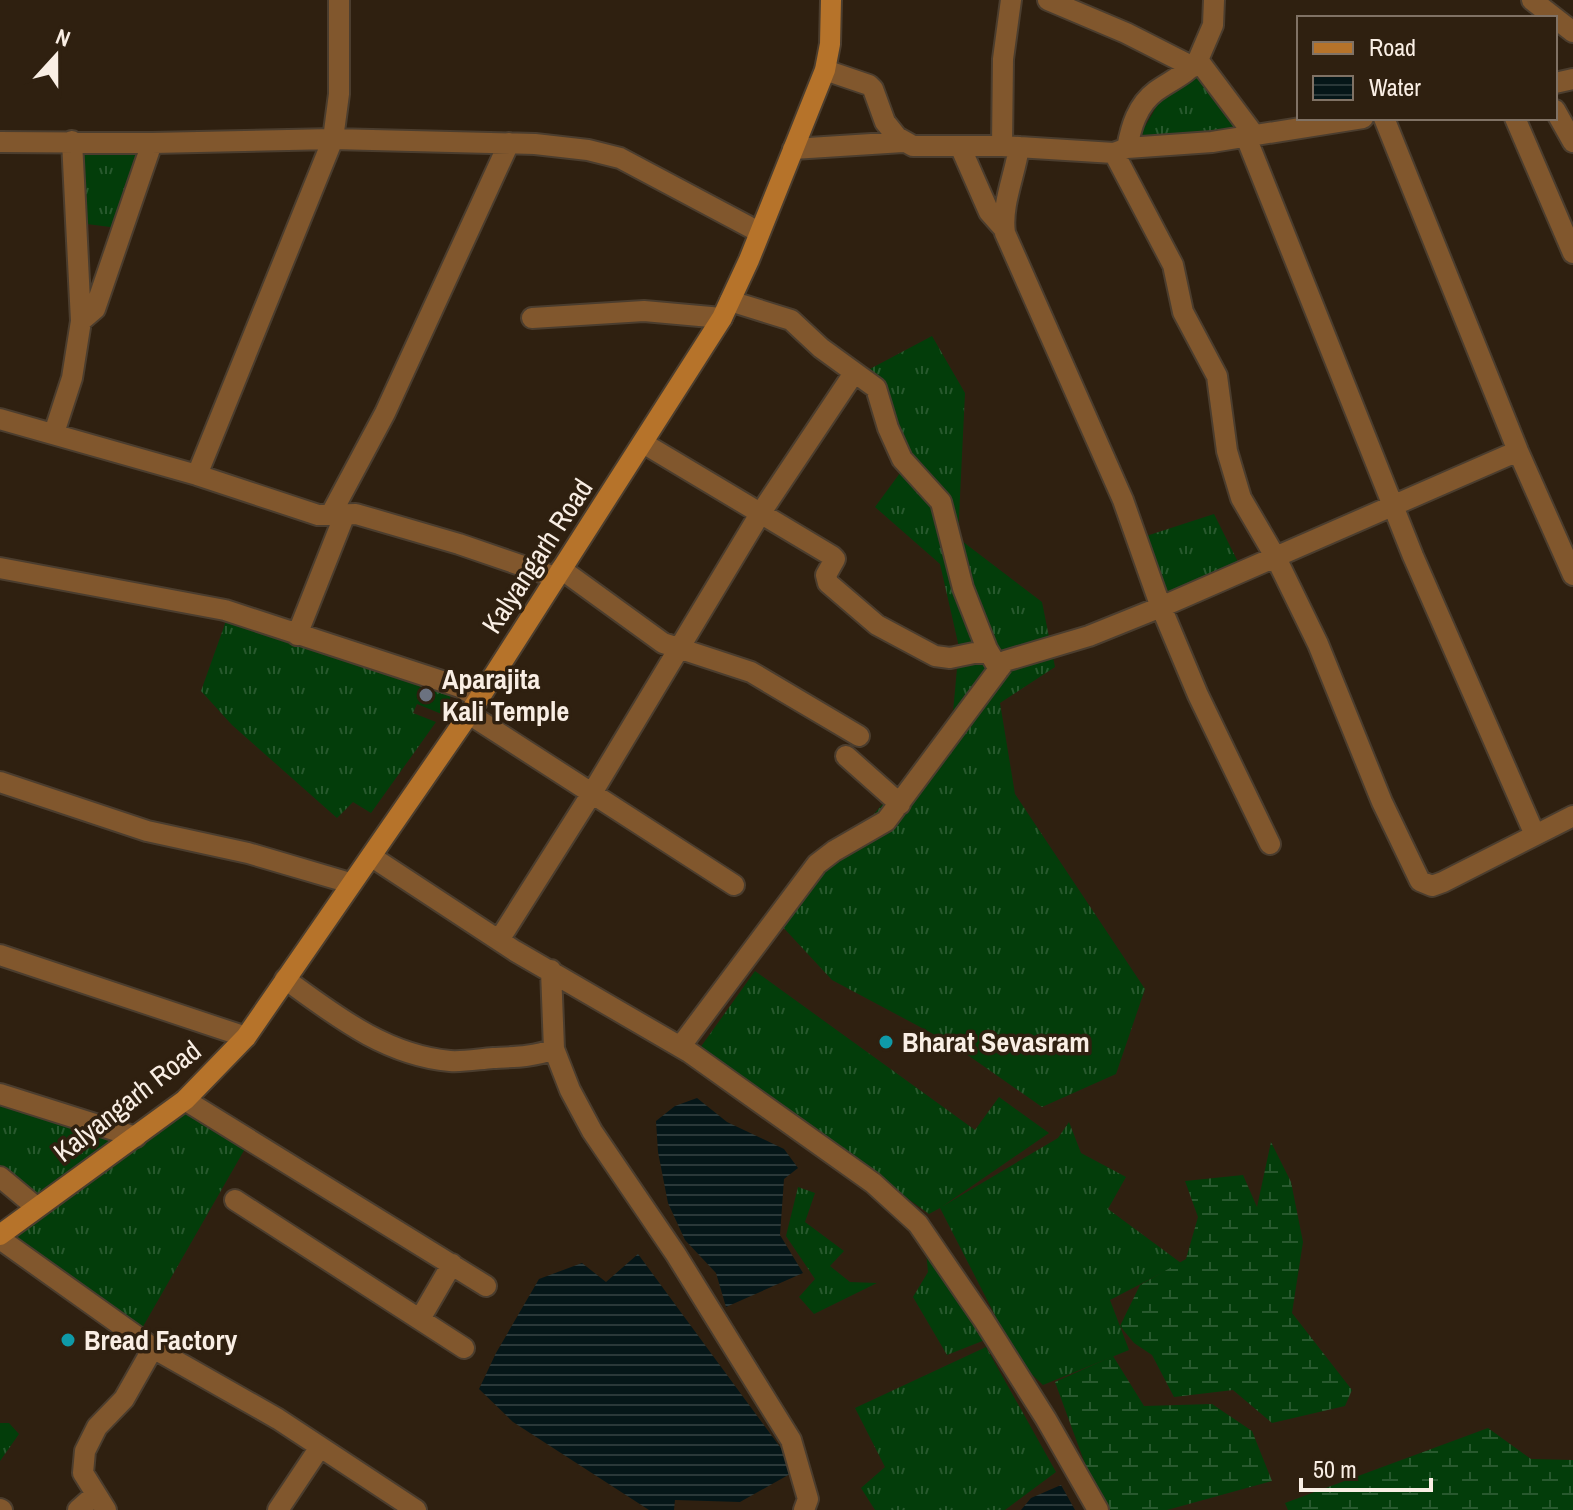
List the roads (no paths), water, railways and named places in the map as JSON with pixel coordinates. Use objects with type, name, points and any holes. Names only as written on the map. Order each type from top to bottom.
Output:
[{"type":"main road","name":"Kalyangarh Road","points":[[0,1237],[36,1207],[185,1100],[246,1037],[474,706],[726,310],[825,70],[830,44],[831,0]]},
{"type":"street","points":[[197,475],[333,139],[339,94],[339,0]]},
{"type":"street","points":[[1004,229],[1003,219],[1015,176],[1003,59],[1011,0]]},
{"type":"street","points":[[1048,0],[1195,63],[1250,137],[1393,507],[1458,664],[1535,835]]},
{"type":"street","points":[[1214,0],[1213,25],[1195,63],[1153,93],[1141,108],[1121,150],[1173,265],[1183,312],[1217,376],[1227,451],[1241,498],[1276,558],[1318,644],[1382,802],[1420,881],[1432,886],[1443,882],[1573,816]]},
{"type":"street","points":[[1532,0],[1552,16]]},
{"type":"street","points":[[1557,20],[1573,32]]},
{"type":"street","points":[[825,70],[869,85],[885,122],[903,142]]},
{"type":"street","points":[[1557,114],[1573,142]]},
{"type":"street","points":[[793,149],[903,142],[913,146],[1121,150],[1250,137],[1351,120]]},
{"type":"street","points":[[1385,120],[1518,451],[1573,575]]},
{"type":"street","points":[[1516,120],[1573,253]]},
{"type":"street","points":[[0,142],[333,139],[509,143],[588,150],[620,158],[759,232]]},
{"type":"street","points":[[54,433],[72,378],[81,321],[72,141]]},
{"type":"street","points":[[81,321],[95,309],[152,143]]},
{"type":"street","points":[[297,635],[338,514],[509,143]]},
{"type":"street","points":[[960,146],[989,212],[1004,229],[1123,500],[1161,607],[1198,695],[1270,844]]},
{"type":"street","points":[[532,318],[726,310],[791,320],[821,348],[876,388],[888,428],[902,459],[941,502],[963,588],[994,661]]},
{"type":"street","points":[[499,940],[592,793],[760,514],[854,373]]},
{"type":"street","points":[[0,419],[197,475],[318,515],[356,514],[558,573],[663,643],[751,672],[859,736]]},
{"type":"street","points":[[643,443],[832,556],[835,559],[826,575],[828,583],[877,625],[935,656],[994,661],[1005,661],[1089,636],[1276,558],[1518,451]]},
{"type":"street","points":[[0,568],[225,610],[460,687],[474,706],[592,793],[734,885]]},
{"type":"street","points":[[680,1047],[817,864],[834,851],[873,831],[900,804],[994,661]]},
{"type":"street","points":[[846,756],[900,804]]},
{"type":"street","points":[[0,782],[147,831],[248,853],[350,883]]},
{"type":"street","points":[[372,857],[499,940],[680,1047],[873,1183],[918,1224],[991,1331],[1098,1510]]},
{"type":"street","points":[[0,955],[246,1037]]},
{"type":"street","points":[[551,970],[554,1049],[570,1090],[592,1131],[675,1253],[791,1440],[808,1499],[804,1510]]},
{"type":"street","points":[[285,979],[338,1018],[380,1043],[417,1056],[452,1061],[518,1057],[554,1049]]},
{"type":"street","points":[[0,1094],[136,1137]]},
{"type":"street","points":[[185,1100],[486,1286]]},
{"type":"street","points":[[0,1177],[36,1207]]},
{"type":"street","points":[[235,1200],[464,1348]]},
{"type":"street","points":[[0,1237],[153,1348],[278,1419],[416,1510]]},
{"type":"street","points":[[420,1319],[452,1264]]},
{"type":"street","points":[[78,1510],[101,1502],[83,1473],[85,1451],[90,1439],[124,1399],[153,1348]]},
{"type":"street","points":[[278,1510],[320,1447]]},
{"type":"water","points":[[697,1098],[727,1122],[784,1149],[798,1168],[784,1179],[780,1235],[803,1273],[726,1307],[716,1273],[685,1240],[668,1203],[658,1152],[656,1121],[675,1106]]},
{"type":"water","points":[[638,1254],[797,1470],[740,1502],[675,1500],[674,1510],[649,1510],[513,1422],[479,1389],[539,1279],[582,1263],[606,1282]]},
{"type":"water","points":[[1061,1485],[1075,1510],[1021,1510],[1031,1498]]},
{"type":"place","name":"Aparajita Kali Temple","points":[[426,695]]},
{"type":"place","name":"Bharat Sevasram","points":[[886,1042]]},
{"type":"place","name":"Bread Factory","points":[[68,1340]]}]
